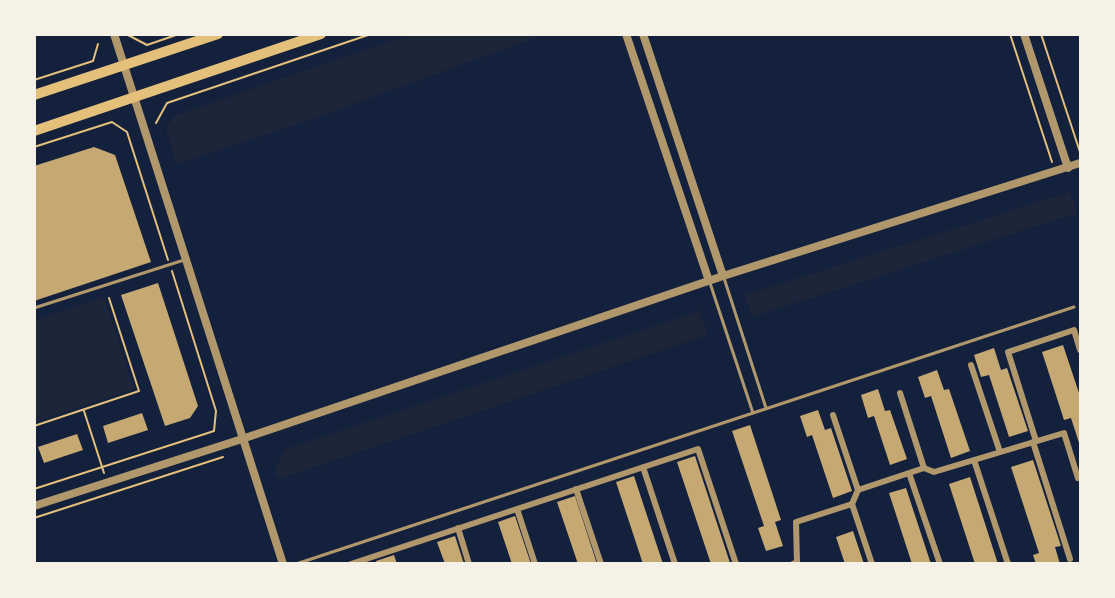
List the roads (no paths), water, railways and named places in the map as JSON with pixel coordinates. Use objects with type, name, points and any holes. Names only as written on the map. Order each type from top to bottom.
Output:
[{"type":"main road","points":[[34,96],[218,34]]},
{"type":"main road","points":[[34,131],[321,34]]},
{"type":"street","points":[[114,34],[282,564]]},
{"type":"street","points":[[626,34],[709,281]]},
{"type":"street","points":[[643,34],[723,276]]},
{"type":"street","points":[[1024,34],[1068,168]]},
{"type":"street","points":[[35,505],[243,439],[723,276],[1080,163]]},
{"type":"street","points":[[1070,559],[1008,352],[1074,330],[1080,350]]},
{"type":"street","points":[[971,365],[1000,452]]},
{"type":"street","points":[[900,393],[924,468]]},
{"type":"street","points":[[833,415],[858,490],[852,504],[872,564]]},
{"type":"street","points":[[858,490],[924,468],[934,472],[1064,433],[1078,478],[1080,477]]},
{"type":"street","points":[[351,564],[698,449],[736,564]]},
{"type":"street","points":[[974,460],[1008,564]]},
{"type":"street","points":[[643,467],[675,564]]},
{"type":"street","points":[[909,473],[940,564]]},
{"type":"street","points":[[576,489],[601,564]]},
{"type":"street","points":[[796,563],[796,522],[852,504]]},
{"type":"street","points":[[518,508],[535,564]]},
{"type":"street","points":[[458,528],[469,564]]},
{"type":"lane","points":[[34,308],[186,259]]},
{"type":"lane","points":[[723,276],[766,408]]},
{"type":"lane","points":[[709,281],[753,413]]},
{"type":"lane","points":[[296,564],[1074,307]]}]
